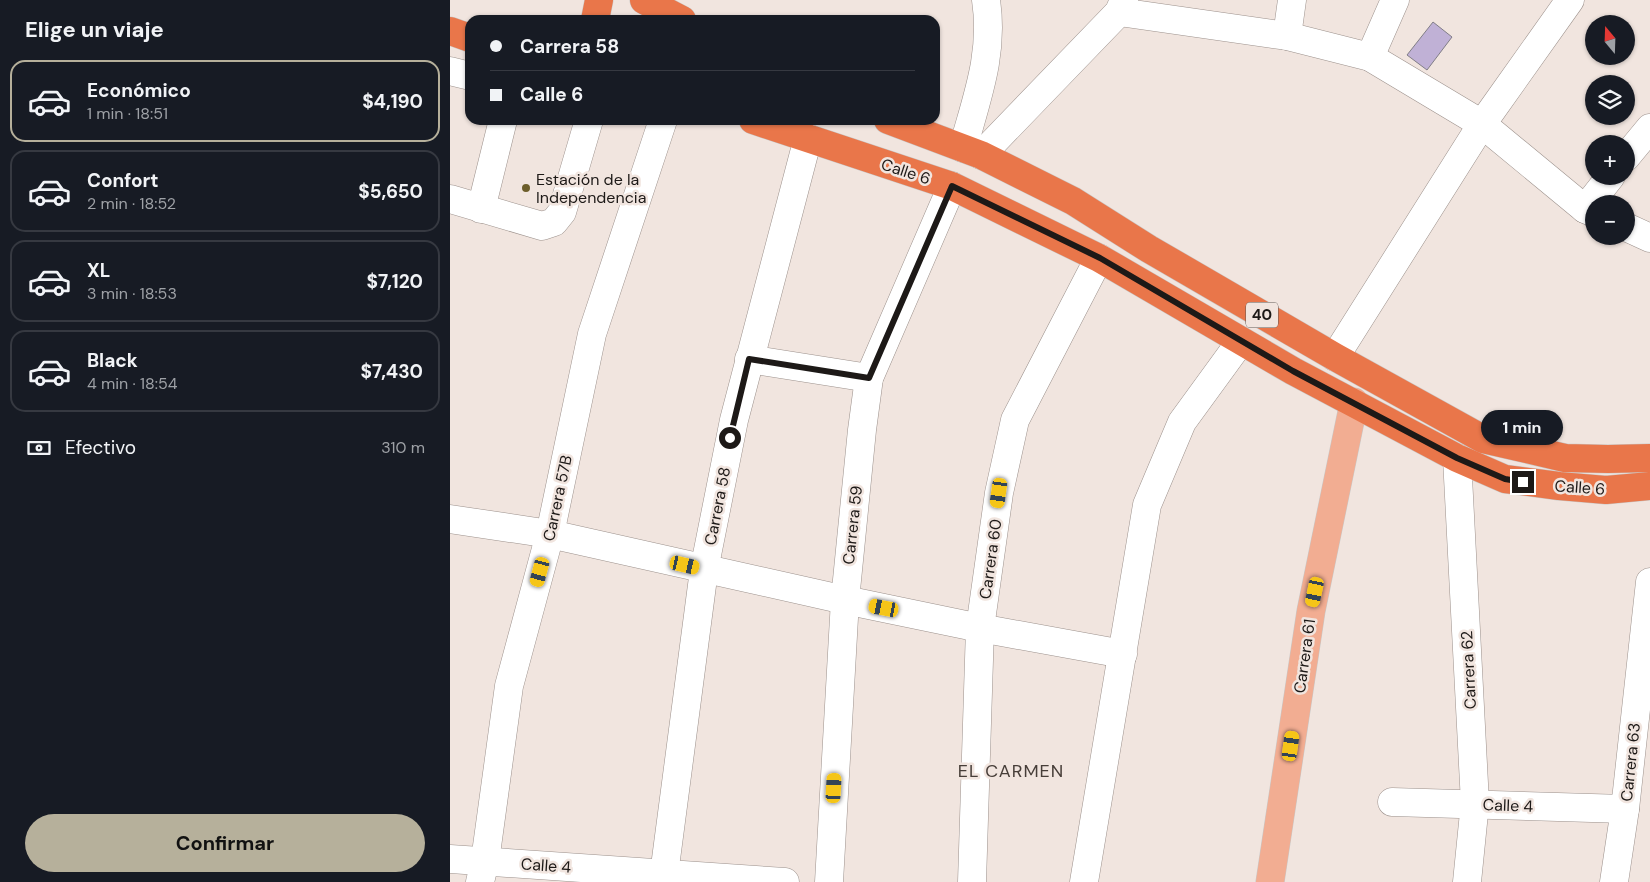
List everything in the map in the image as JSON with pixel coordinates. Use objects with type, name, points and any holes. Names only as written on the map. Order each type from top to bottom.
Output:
[{"type":"highway","points":[[596,15],[599,0]]},
{"type":"highway","points":[[644,0],[672,15]]},
{"type":"highway","points":[[450,31],[465,36]]},
{"type":"highway","name":"Calle 6","points":[[769,125],[952,186],[1100,258],[1293,371],[1457,458],[1505,479],[1606,490],[1650,486]]},
{"type":"highway","name":"Calle 6","points":[[901,125],[972,152],[1073,201],[1149,250],[1335,357],[1483,439],[1565,458],[1650,458]]},
{"type":"main road","name":"Carrera 61","points":[[1270,882],[1311,610],[1354,402]]},
{"type":"street","points":[[972,152],[986,63],[989,21],[986,0]]},
{"type":"street","points":[[1287,36],[1292,0]]},
{"type":"street","points":[[1370,57],[1395,0]]},
{"type":"street","points":[[1335,357],[1482,124],[1570,0]]},
{"type":"street","points":[[972,152],[1122,6],[1287,36],[1370,57],[1482,124],[1585,208]]},
{"type":"street","points":[[450,71],[465,75]]},
{"type":"street","points":[[481,208],[502,125]]},
{"type":"street","points":[[450,199],[542,226],[554,222],[562,212],[588,125]]},
{"type":"street","name":"Carrera 57B","points":[[483,872],[509,686],[550,534],[592,334],[660,125]]},
{"type":"street","points":[[1635,146],[1650,128]]},
{"type":"street","name":"Carrera 58","points":[[664,878],[704,570],[734,420],[808,138]]},
{"type":"street","name":"Carrera 59","points":[[829,882],[845,600],[869,378],[952,186]]},
{"type":"street","points":[[1635,232],[1650,238]]},
{"type":"street","name":"Carrera 60","points":[[972,882],[980,628],[999,493],[1015,420],[1100,258]]},
{"type":"street","points":[[1084,882],[1147,506],[1182,422],[1241,341]]},
{"type":"street","points":[[749,359],[869,378]]},
{"type":"street","name":"Carrera 62","points":[[1457,458],[1475,803],[1467,882]]},
{"type":"street","points":[[450,519],[550,534],[704,570],[845,600],[980,628],[1122,654]]},
{"type":"street","name":"Carrera 63","points":[[1614,882],[1625,810],[1650,582]]},
{"type":"street","name":"Calle 4","points":[[1392,802],[1475,803],[1625,810]]},
{"type":"street","name":"Calle 4","points":[[450,858],[483,872],[785,882]]},
{"type":"building","points":[[1433,22],[1452,37],[1427,70],[1407,55]]},
{"type":"place","name":"Estación de la Independencia","points":[[526,188]]},
{"type":"district","name":"EL CARMEN","points":[[1011,771]]},
{"type":"route","points":[[730,438],[749,359],[869,378],[952,186],[1100,258],[1293,371],[1457,458],[1505,479],[1523,482]]}]
